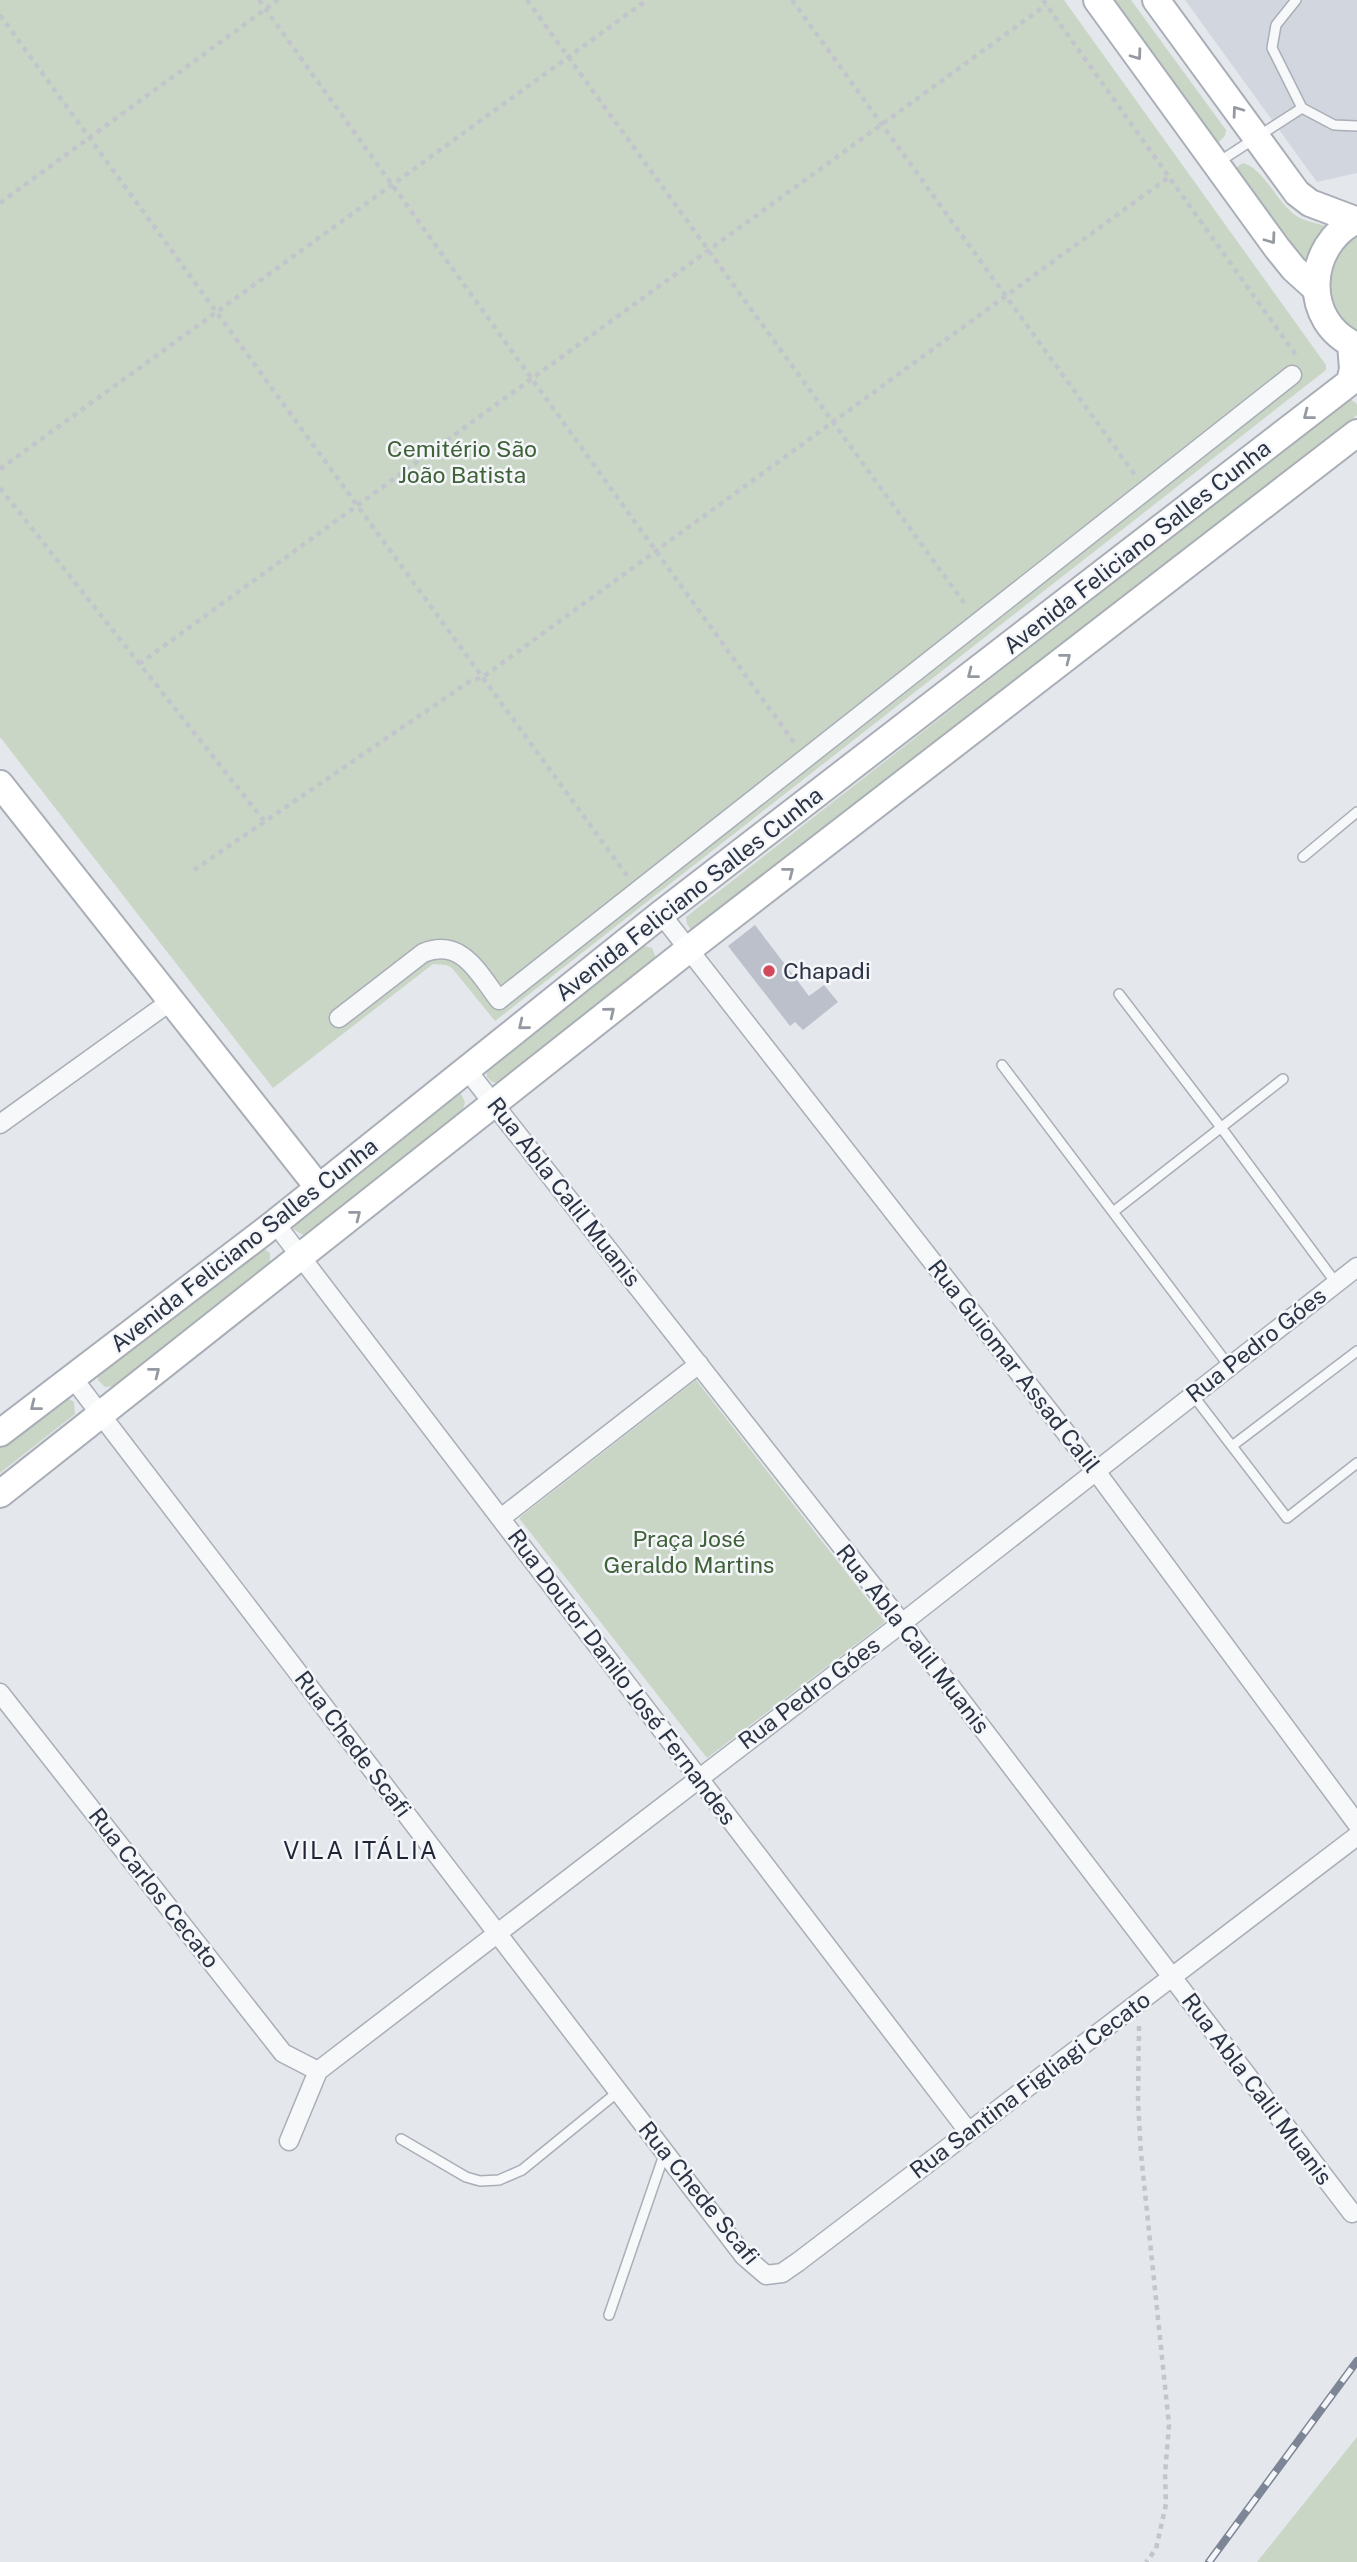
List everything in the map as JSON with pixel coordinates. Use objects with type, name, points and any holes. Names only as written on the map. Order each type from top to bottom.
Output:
[{"type":"main road","points":[[1097,0],[1277,248],[1294,269],[1315,288]]},
{"type":"main road","points":[[1156,0],[1297,193],[1310,203],[1356,220]]},
{"type":"main road","points":[[1354,345],[1325,320],[1315,288],[1316,272],[1329,241],[1341,229],[1356,220]]},
{"type":"main road","name":"Avenida Feliciano Salles Cunha","points":[[0,1433],[275,1223],[661,914],[1353,386],[1354,345]]},
{"type":"main road","name":"Avenida Feliciano Salles Cunha","points":[[0,1494],[689,949],[1357,433]]},
{"type":"main road","points":[[0,784],[319,1188]]},
{"type":"street","points":[[339,1018],[433,948],[457,952],[467,959],[499,1000],[1292,374]]},
{"type":"street","name":"Rua Guiomar Assad Calil","points":[[661,914],[1095,1470],[1357,1824]]},
{"type":"street","points":[[0,1124],[171,1001]]},
{"type":"street","name":"Rua Abla Calil Muanis","points":[[467,1070],[902,1623],[1352,2213]]},
{"type":"street","name":"Rua Doutor Danilo José Fernandes","points":[[275,1223],[968,2131]]},
{"type":"street","name":"Rua Pedro Góes","points":[[318,2071],[902,1623],[1357,1267]]},
{"type":"street","points":[[501,1518],[699,1364]]},
{"type":"street","name":"Rua Chede Scafi","points":[[72,1377],[744,2256],[766,2275]]},
{"type":"street","name":"Rua Carlos Cecato","points":[[0,1693],[283,2053],[318,2071]]},
{"type":"street","name":"Rua Santina Figliagi Cecato","points":[[766,2275],[782,2273],[798,2262],[1357,1836]]},
{"type":"street","points":[[289,2141],[318,2071]]},
{"type":"lane","points":[[1296,0],[1276,25],[1272,48],[1302,108],[1334,125],[1357,126]]},
{"type":"lane","points":[[1216,163],[1302,108]]},
{"type":"lane","points":[[1303,857],[1357,811]]},
{"type":"lane","points":[[1119,994],[1336,1283]]},
{"type":"lane","points":[[1002,1065],[1229,1366]]},
{"type":"lane","points":[[1113,1212],[1283,1079]]},
{"type":"lane","points":[[1232,1446],[1357,1351]]},
{"type":"lane","points":[[1192,1394],[1287,1518],[1357,1463]]},
{"type":"lane","points":[[401,2139],[466,2177],[480,2181],[499,2180],[522,2170],[619,2091]]},
{"type":"lane","points":[[608,2315],[665,2152]]},
{"type":"path","points":[[260,0],[805,758]]},
{"type":"path","points":[[0,202],[278,0]]},
{"type":"path","points":[[527,0],[978,622]]},
{"type":"path","points":[[0,469],[647,0]]},
{"type":"path","points":[[792,0],[1146,489]]},
{"type":"path","points":[[139,664],[882,124],[1045,2],[1298,356],[1298,365],[1292,374]]},
{"type":"path","points":[[0,15],[638,890]]},
{"type":"path","points":[[194,870],[470,681],[483,677],[1169,177]]},
{"type":"path","points":[[0,488],[265,822]]},
{"type":"path","points":[[1135,2005],[1140,2031],[1141,2154],[1169,2425],[1165,2474],[1166,2504],[1156,2549],[1146,2562]]},
{"type":"shaded area","points":[[1185,0],[1357,0],[1357,173],[1317,182]]},
{"type":"green space","name":"Cemitério São João Batista","points":[[0,0],[1064,0],[1326,365],[1326,370],[495,1021],[452,968],[433,964],[273,1088],[0,737]]},
{"type":"green space","points":[[1105,0],[1131,0],[1226,130],[1225,136],[1218,143],[1209,143]]},
{"type":"green space","points":[[1243,163],[1258,172],[1298,217],[1330,227],[1300,268],[1234,169]]},
{"type":"green space","points":[[1357,231],[1357,333],[1343,324],[1329,301],[1326,275],[1335,250]]},
{"type":"green space","points":[[1350,399],[1357,404],[1357,415],[701,931],[692,931],[686,917]]},
{"type":"green space","points":[[644,946],[652,948],[658,963],[498,1083],[487,1077],[486,1066]]},
{"type":"green space","points":[[454,1093],[461,1094],[465,1102],[463,1110],[310,1232],[303,1235],[293,1229],[291,1220]]},
{"type":"green space","points":[[262,1247],[270,1253],[270,1264],[115,1386],[105,1387],[98,1380],[98,1371]]},
{"type":"green space","name":"Praça José Geraldo Martins","points":[[696,1380],[885,1622],[707,1758],[519,1518]]},
{"type":"green space","points":[[67,1398],[74,1402],[75,1414],[0,1473],[0,1444]]},
{"type":"green space","points":[[1357,2437],[1357,2562],[1257,2562]]},
{"type":"building","name":"Chapadi","points":[[755,925],[809,996],[824,985],[838,1002],[803,1030],[795,1022],[790,1026],[728,946]]},
{"type":"railway","points":[[1209,2562],[1357,2361]]},
{"type":"place","name":"Chapadi","points":[[769,971]]},
{"type":"district","name":"VILA ITÁLIA","points":[[361,1851]]}]
